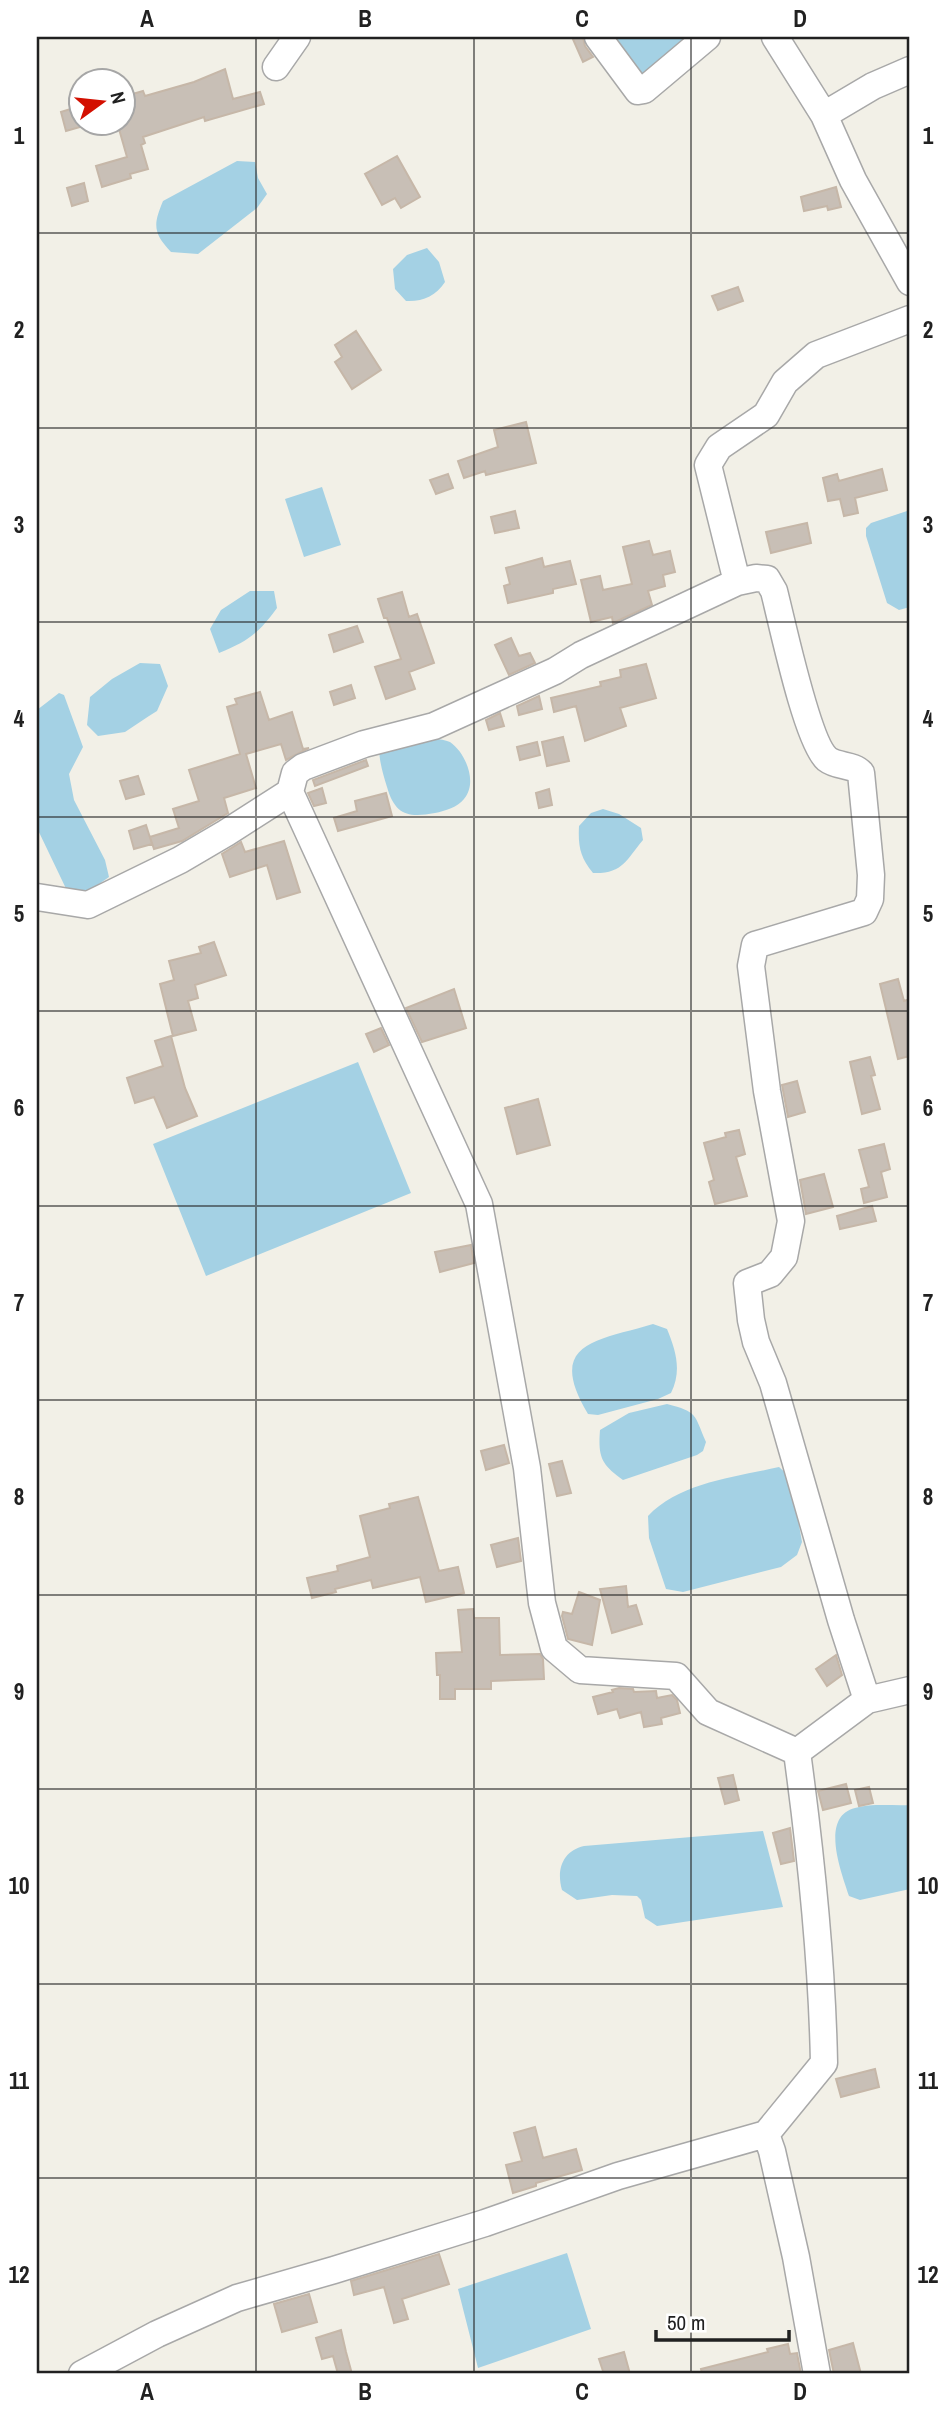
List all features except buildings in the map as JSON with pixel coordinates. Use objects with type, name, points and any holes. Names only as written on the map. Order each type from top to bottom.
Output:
[{"type":"street","points":[[276,67],[297,37]]},
{"type":"street","points":[[598,37],[638,90],[644,90],[707,37]]},
{"type":"street","points":[[775,37],[824,115],[853,180],[901,242],[910,282]]},
{"type":"street","points":[[824,115],[873,86],[910,70]]},
{"type":"street","points":[[737,582],[708,466],[719,447],[766,415],[785,382],[816,355],[910,319]]},
{"type":"street","points":[[797,1752],[708,1712],[676,1676],[580,1670],[554,1648],[542,1603],[527,1468],[479,1204],[290,792],[295,773],[303,767],[364,744],[434,726],[555,671],[581,655],[737,582],[756,578],[767,579],[774,591],[801,698],[818,748],[829,761],[858,769],[862,773],[871,875],[870,899],[864,912],[755,945],[751,966],[765,1079],[791,1221],[784,1257],[770,1274],[747,1283],[756,1342],[773,1383],[841,1620],[867,1700]]},
{"type":"street","points":[[37,897],[88,905],[180,859],[290,792]]},
{"type":"street","points":[[797,1752],[867,1700],[910,1690]]},
{"type":"street","points":[[82,2374],[158,2334],[237,2298],[485,2223],[618,2176],[766,2134],[824,2063],[823,2008],[805,1806],[797,1752]]},
{"type":"street","points":[[766,2134],[796,2257],[817,2374]]},
{"type":"water","points":[[602,37],[693,37],[646,79]]},
{"type":"water","points":[[237,161],[255,162],[258,178],[267,194],[257,208],[198,254],[171,252],[156,228],[163,201]]},
{"type":"water","points":[[427,248],[439,262],[445,282],[428,297],[406,301],[395,289],[393,269],[407,255]]},
{"type":"water","points":[[322,487],[341,545],[304,557],[285,499]]},
{"type":"water","points":[[910,510],[910,607],[899,610],[887,603],[866,536],[866,528],[871,523]]},
{"type":"water","points":[[250,591],[274,591],[277,608],[252,636],[219,653],[210,629],[221,610]]},
{"type":"water","points":[[140,663],[160,664],[168,686],[157,711],[125,732],[98,736],[87,725],[90,697],[112,679]]},
{"type":"water","points":[[59,693],[64,695],[83,747],[69,774],[74,800],[105,860],[109,877],[71,899],[37,828],[37,710]]},
{"type":"water","points":[[434,739],[450,742],[461,753],[470,777],[468,792],[458,804],[443,811],[417,815],[404,812],[394,804],[390,796],[379,750]]},
{"type":"water","points":[[603,809],[619,814],[641,828],[643,840],[618,868],[593,873],[581,851],[579,826],[591,813]]},
{"type":"water","points":[[358,1062],[411,1193],[206,1276],[153,1144]]},
{"type":"water","points":[[653,1324],[667,1329],[675,1353],[677,1369],[671,1393],[598,1415],[588,1414],[576,1390],[572,1372],[575,1358],[583,1348],[596,1341]]},
{"type":"water","points":[[667,1404],[684,1409],[694,1416],[706,1442],[703,1451],[623,1480],[602,1459],[600,1430],[629,1413]]},
{"type":"water","points":[[779,1467],[788,1475],[794,1497],[802,1542],[797,1555],[781,1567],[683,1592],[666,1589],[649,1538],[648,1516],[676,1495],[692,1488]]},
{"type":"water","points":[[910,1805],[910,1889],[860,1900],[849,1896],[838,1861],[835,1834],[844,1813],[862,1806]]},
{"type":"water","points":[[763,1831],[783,1907],[657,1926],[645,1918],[641,1900],[637,1896],[612,1895],[577,1900],[562,1890],[560,1875],[563,1862],[577,1848]]},
{"type":"water","points":[[567,2253],[591,2329],[478,2368],[458,2289]]}]
